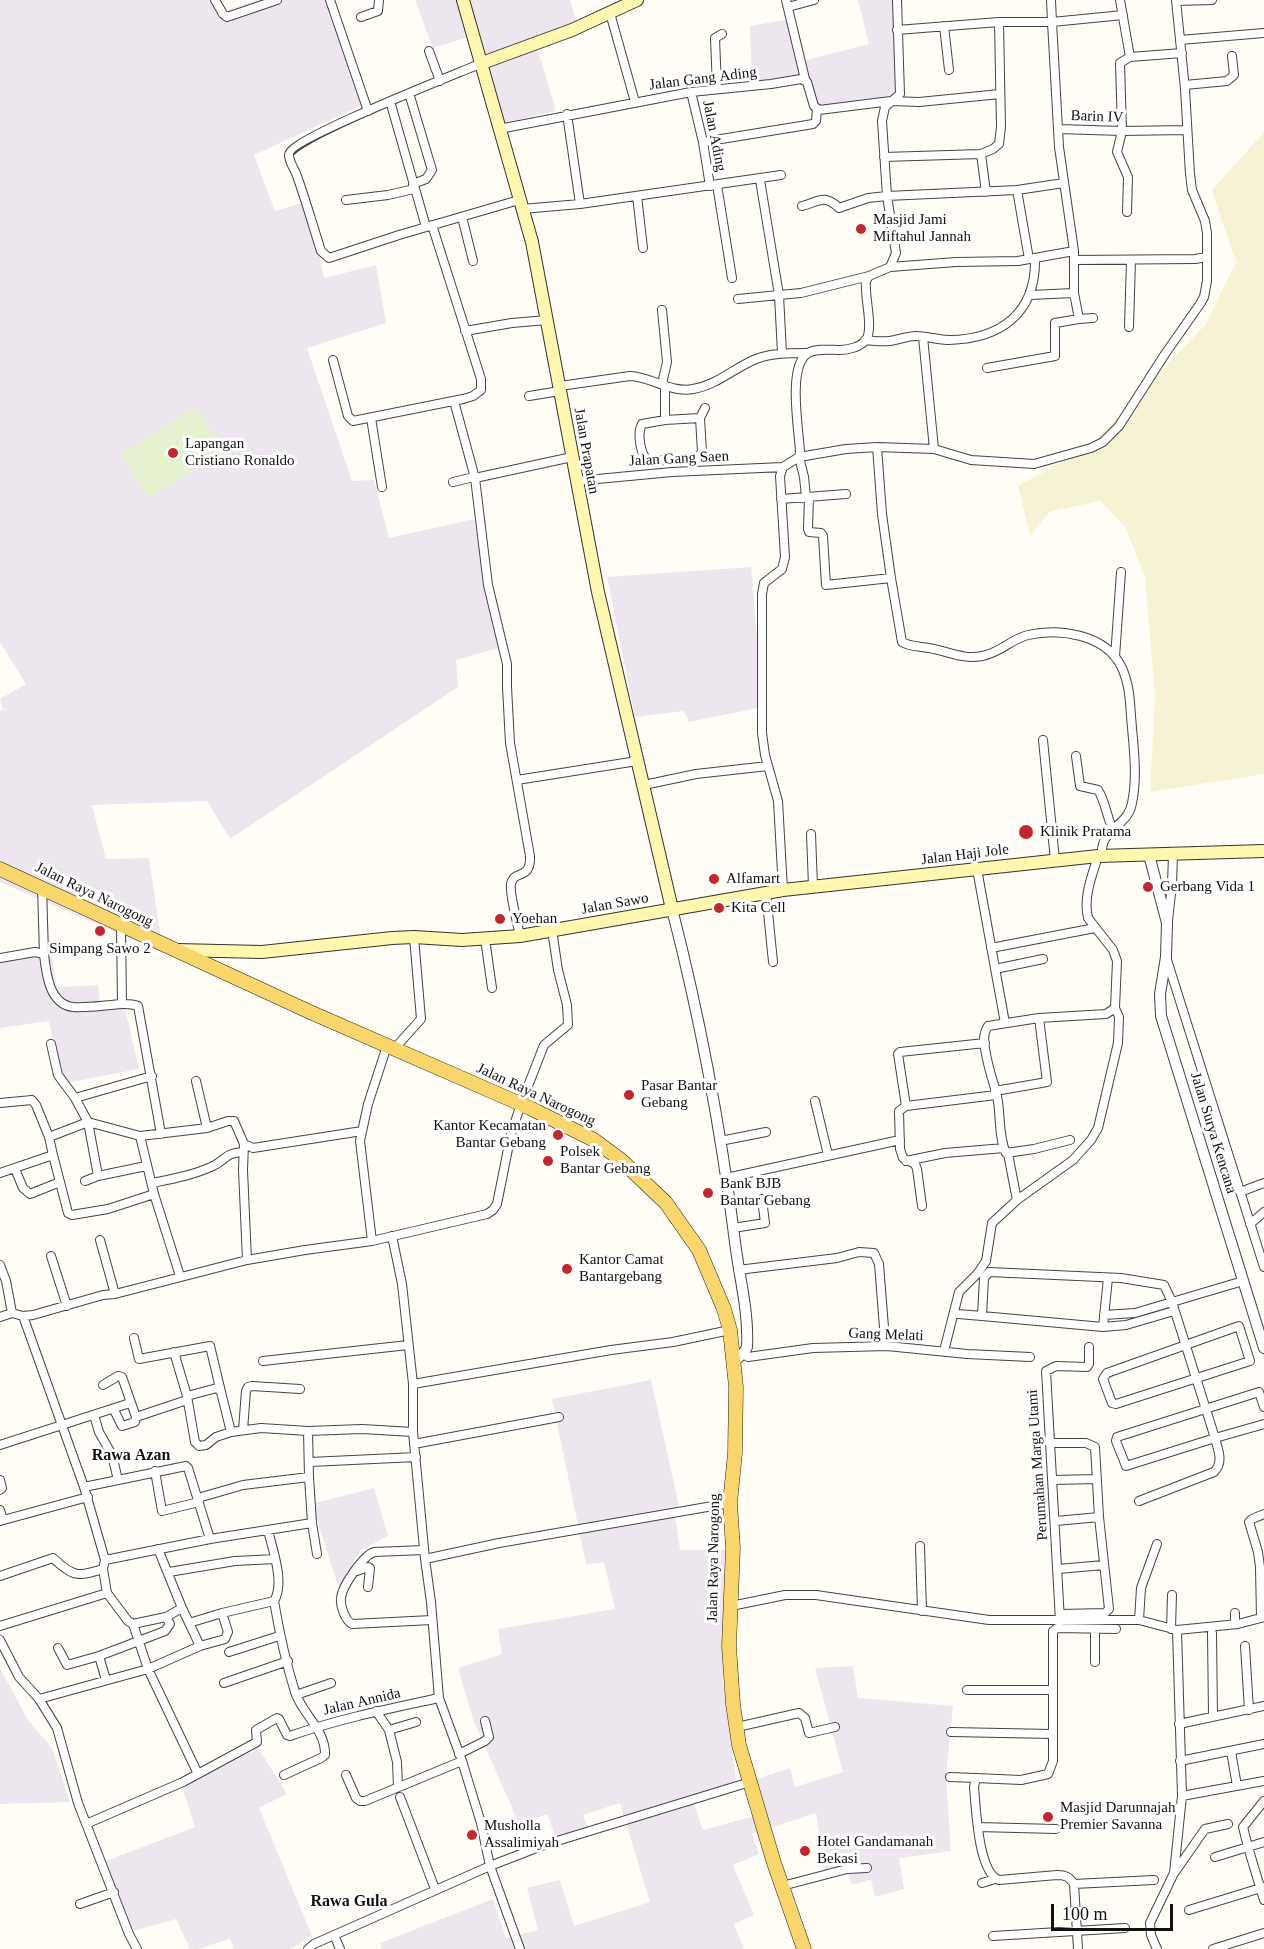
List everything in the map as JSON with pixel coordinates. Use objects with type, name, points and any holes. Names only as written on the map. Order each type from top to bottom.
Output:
[{"type":"main road","name":"Jalan Prapatan","points":[[463,0],[532,242],[598,592],[672,909]]},
{"type":"main road","points":[[482,63],[572,30],[637,0]]},
{"type":"main road","name":"Jalan Haji Jole","points":[[672,909],[766,892],[1055,860],[1100,856],[1264,851]]},
{"type":"main road","name":"Jalan Raya Narogong","points":[[0,869],[42,887],[121,927],[559,1121],[594,1140],[621,1160],[666,1203],[691,1236],[706,1264],[724,1309],[738,1358],[735,1452],[730,1503],[733,1548],[730,1672],[736,1727],[750,1782],[804,1949]]},
{"type":"main road","name":"Jalan Sawo","points":[[171,949],[262,951],[414,937],[485,939],[520,936],[672,909]]},
{"type":"street","points":[[215,0],[227,17],[257,3],[277,0]]},
{"type":"street","points":[[330,0],[368,111]]},
{"type":"street","points":[[361,17],[378,11],[379,0]]},
{"type":"street","points":[[703,142],[813,124],[816,121],[817,110],[805,79],[787,3],[813,0]]},
{"type":"street","points":[[890,267],[894,261],[895,245],[887,196],[882,113],[900,94],[897,0]]},
{"type":"street","points":[[1051,0],[1058,129]]},
{"type":"street","points":[[1120,0],[1130,57]]},
{"type":"street","points":[[783,890],[778,801],[762,733],[762,594],[764,583],[782,569],[784,564],[780,476],[783,467],[799,457],[846,449],[877,447],[934,449],[971,460],[1044,463],[1091,448],[1103,442],[1119,426],[1200,304],[1206,290],[1205,221],[1192,190],[1186,130],[1185,85],[1176,1],[1212,0]]},
{"type":"street","points":[[610,14],[635,102]]},
{"type":"street","points":[[897,30],[999,22],[1052,22],[1123,15]]},
{"type":"street","points":[[884,157],[981,154],[999,144],[999,22]]},
{"type":"street","points":[[944,26],[949,70]]},
{"type":"street","points":[[1180,40],[1264,33]]},
{"type":"street","points":[[717,88],[715,38],[722,34]]},
{"type":"street","points":[[429,51],[440,81]]},
{"type":"street","points":[[1127,212],[1128,177],[1117,152],[1122,131],[1120,66],[1122,61],[1130,57],[1182,53]]},
{"type":"street","points":[[1185,85],[1227,81],[1234,75],[1232,56]]},
{"type":"street","points":[[482,63],[368,111],[296,145],[289,152],[321,253],[326,258],[429,226],[520,205],[580,204],[781,176]]},
{"type":"street","name":"Jalan Gang Ading","points":[[499,129],[567,114],[691,92],[805,79]]},
{"type":"street","name":"Jalan Ading","points":[[691,92],[732,278]]},
{"type":"street","points":[[346,200],[388,195],[414,186],[426,179],[432,170],[409,93]]},
{"type":"street","points":[[817,110],[891,101],[919,102],[1000,94]]},
{"type":"street","points":[[333,360],[349,418],[356,421],[473,396],[482,387],[482,380],[414,186],[390,101]]},
{"type":"street","points":[[567,114],[580,204]]},
{"type":"street","name":"Barin IV","points":[[1079,319],[1074,293],[1074,256],[1058,129],[1186,130]]},
{"type":"street","points":[[981,154],[986,192]]},
{"type":"street","points":[[760,180],[778,296],[782,353]]},
{"type":"street","points":[[802,207],[826,199],[831,200],[839,208],[868,198],[1017,190],[1064,183]]},
{"type":"street","points":[[865,340],[890,341],[907,337],[923,337],[956,340],[995,331],[1011,320],[1030,295],[1034,283],[1032,259],[1017,190]]},
{"type":"street","points":[[638,196],[643,248]]},
{"type":"street","points":[[462,217],[473,261]]},
{"type":"street","points":[[738,299],[801,293],[869,276],[890,267],[1074,256],[1131,260],[1207,257]]},
{"type":"street","points":[[1130,327],[1131,260]]},
{"type":"street","points":[[529,396],[630,376],[640,376],[680,390],[706,386],[755,359],[782,353],[844,350],[859,345],[869,332],[865,287],[869,276]]},
{"type":"street","points":[[1030,295],[1074,293]]},
{"type":"street","points":[[662,310],[667,362],[664,385],[665,420]]},
{"type":"street","points":[[987,368],[1055,356],[1055,323],[1093,318]]},
{"type":"street","points":[[465,331],[547,320]]},
{"type":"street","points":[[923,337],[934,449]]},
{"type":"street","points":[[806,353],[798,367],[797,376],[799,457],[808,497],[808,529],[809,532],[821,533],[823,536],[826,585],[891,578]]},
{"type":"street","points":[[454,401],[474,477],[488,585],[507,664],[510,743],[531,865],[528,870],[515,877],[510,887],[520,936]]},
{"type":"street","points":[[700,418],[642,424],[640,429],[642,456],[649,461],[700,456],[702,452],[700,418],[705,408]]},
{"type":"street","points":[[371,418],[382,487]]},
{"type":"street","points":[[877,447],[882,514],[902,642],[906,645],[974,658],[993,653],[1029,634],[1063,633],[1089,639],[1101,645],[1115,657],[1121,666],[1130,694],[1134,785],[1132,804],[1129,812],[1107,836],[1103,844],[1088,890],[1086,910],[1088,918],[1116,956],[1115,1008],[1119,1017],[1118,1043],[1098,1128],[1091,1140],[1073,1160],[1017,1200],[992,1223],[986,1261],[978,1273],[959,1292],[944,1351]]},
{"type":"street","points":[[453,482],[572,458]]},
{"type":"street","name":"Jalan Gang Saen","points":[[576,481],[616,476],[783,467]]},
{"type":"street","points":[[781,499],[846,494]]},
{"type":"street","points":[[1115,657],[1121,572]]},
{"type":"street","points":[[1043,740],[1055,860]]},
{"type":"street","points":[[1076,756],[1080,786],[1098,790],[1106,805],[1110,827],[1114,830]]},
{"type":"street","points":[[517,780],[637,761]]},
{"type":"street","points":[[644,784],[679,777],[768,766]]},
{"type":"street","points":[[811,834],[813,886]]},
{"type":"street","name":"Jalan Surya Kencana","points":[[1173,854],[1166,957],[1160,994],[1161,1016],[1264,1348]]},
{"type":"street","name":"Jalan Surya Kencana","points":[[1149,855],[1167,923]]},
{"type":"street","points":[[977,869],[1005,1023]]},
{"type":"street","points":[[42,887],[47,979],[57,998],[73,1007],[138,1005],[161,1134]]},
{"type":"street","points":[[766,892],[773,963]]},
{"type":"street","name":"Jalan Sawo","points":[[672,909],[703,1042],[726,1178],[747,1336],[747,1347],[738,1358]]},
{"type":"street","points":[[121,927],[122,1004]]},
{"type":"street","points":[[991,948],[1095,928]]},
{"type":"street","points":[[0,1317],[12,1313],[23,1316],[67,1306],[247,1260],[372,1241],[487,1214],[493,1210],[497,1204],[511,1134],[520,1104],[544,1045],[566,1029],[568,1021],[552,930]]},
{"type":"street","points":[[372,1241],[360,1141],[368,1104],[390,1048],[421,1018],[414,937]]},
{"type":"street","points":[[485,939],[492,988]]},
{"type":"street","points":[[0,958],[35,952],[44,954]]},
{"type":"street","points":[[1166,957],[1264,1267]]},
{"type":"street","points":[[995,969],[1043,959]]},
{"type":"street","points":[[1017,1200],[985,1043],[985,1030],[988,1026],[1039,1018],[1106,1014],[1115,1008]]},
{"type":"street","points":[[922,1206],[917,1169],[915,1164],[903,1158],[898,1115],[901,1109],[906,1106],[996,1093],[1047,1082],[1039,1018]]},
{"type":"street","points":[[906,1106],[898,1053],[985,1043]]},
{"type":"street","points":[[51,1044],[58,1075],[75,1098],[88,1122],[98,1176]]},
{"type":"street","points":[[75,1098],[152,1076]]},
{"type":"street","points":[[196,1080],[207,1128]]},
{"type":"street","points":[[0,1103],[32,1100],[36,1105],[49,1137],[68,1213],[72,1215],[108,1209],[154,1194]]},
{"type":"street","points":[[815,1101],[828,1155]]},
{"type":"street","points":[[49,1137],[88,1122],[140,1136],[207,1128],[234,1121],[243,1148],[247,1260]]},
{"type":"street","points":[[152,1183],[192,1174],[216,1165],[226,1155],[243,1148],[362,1131]]},
{"type":"street","points":[[720,1141],[766,1132]]},
{"type":"street","points":[[140,1136],[146,1166],[180,1276]]},
{"type":"street","points":[[726,1178],[900,1140]]},
{"type":"street","points":[[906,1161],[945,1153],[1006,1151],[1070,1140]]},
{"type":"street","points":[[0,1173],[53,1155]]},
{"type":"street","points":[[85,1181],[146,1166]]},
{"type":"street","points":[[15,1168],[23,1188],[30,1194],[60,1182]]},
{"type":"street","points":[[1240,1192],[1264,1183]]},
{"type":"street","points":[[733,1228],[765,1223],[762,1198]]},
{"type":"street","points":[[1250,1224],[1264,1212]]},
{"type":"street","points":[[392,1236],[402,1284],[413,1384],[413,1432],[439,1698],[480,1823],[490,1866],[520,1949]]},
{"type":"street","points":[[100,1240],[115,1294]]},
{"type":"street","points":[[738,1270],[837,1258],[860,1252],[873,1253],[879,1264],[885,1340]]},
{"type":"street","points":[[51,1256],[67,1306]]},
{"type":"street","points":[[0,1265],[6,1281],[12,1313]]},
{"type":"street","points":[[982,1316],[984,1278],[989,1272],[1108,1278],[1164,1286],[1173,1306],[1207,1408],[1220,1460],[1214,1472],[1139,1501]]},
{"type":"street","points":[[1103,1327],[1108,1278]]},
{"type":"street","points":[[958,1314],[1103,1327],[1126,1325],[1243,1281]]},
{"type":"street","points":[[1104,1315],[1135,1313],[1173,1306]]},
{"type":"street","points":[[23,1316],[88,1497],[104,1564],[107,1593],[128,1621],[133,1624],[148,1670],[198,1774]]},
{"type":"street","points":[[1239,1326],[1250,1360],[1116,1404],[1110,1400],[1104,1376],[1185,1344],[1239,1326]]},
{"type":"street","points":[[413,1384],[611,1350],[673,1342],[730,1330]]},
{"type":"street","points":[[134,1338],[139,1359],[210,1346],[231,1432]]},
{"type":"street","points":[[263,1361],[408,1345]]},
{"type":"street","name":"Gang Melati","points":[[738,1358],[813,1347],[887,1346],[1030,1356]]},
{"type":"street","name":"Perumahan Marga Utami","points":[[1060,1617],[1046,1371],[1056,1366],[1087,1367],[1089,1347]]},
{"type":"street","points":[[174,1352],[187,1398],[196,1445],[206,1445],[212,1439],[231,1432],[261,1428],[413,1432]]},
{"type":"street","points":[[103,1385],[118,1376],[122,1377],[136,1417],[135,1422],[122,1426],[114,1410]]},
{"type":"street","points":[[243,1430],[248,1387],[300,1389]]},
{"type":"street","points":[[136,1417],[217,1388],[221,1392]]},
{"type":"street","points":[[1264,1407],[1259,1392],[1120,1435],[1116,1441],[1126,1466],[1264,1424]]},
{"type":"street","points":[[0,1445],[130,1403]]},
{"type":"street","points":[[94,1415],[99,1432],[111,1455],[118,1480]]},
{"type":"street","points":[[414,1444],[559,1417]]},
{"type":"street","points":[[308,1431],[312,1523],[317,1554]]},
{"type":"street","points":[[730,1603],[736,1605],[795,1594],[989,1620],[1105,1613],[1109,1609],[1099,1517],[1095,1447],[1091,1444],[1049,1443]]},
{"type":"street","points":[[310,1462],[416,1457]]},
{"type":"street","points":[[84,1487],[186,1466],[189,1468],[210,1539]]},
{"type":"street","points":[[155,1471],[162,1511],[243,1485],[309,1477]]},
{"type":"street","points":[[1053,1480],[1097,1479]]},
{"type":"street","points":[[0,1480],[2,1488],[0,1490]]},
{"type":"street","points":[[0,1510],[2,1520],[88,1497]]},
{"type":"street","points":[[432,1620],[352,1623],[348,1622],[341,1599],[364,1558],[374,1552],[424,1555],[730,1503]]},
{"type":"street","points":[[1060,1617],[1139,1620],[1174,1629],[1235,1624],[1263,1617],[1259,1560],[1249,1522],[1264,1514]]},
{"type":"street","points":[[1056,1521],[1099,1517]]},
{"type":"street","points":[[0,1576],[53,1558],[73,1574],[80,1576],[104,1564],[158,1549],[312,1523]]},
{"type":"street","name":"Jalan Annida","points":[[268,1531],[280,1588],[274,1601],[279,1636],[296,1695],[317,1726],[439,1698]]},
{"type":"street","points":[[1139,1620],[1141,1588],[1157,1544]]},
{"type":"street","points":[[920,1546],[922,1611]]},
{"type":"street","points":[[158,1549],[200,1646]]},
{"type":"street","points":[[169,1572],[235,1561],[275,1559]]},
{"type":"street","points":[[1058,1569],[1104,1565]]},
{"type":"street","points":[[354,1573],[370,1568],[368,1587]]},
{"type":"street","points":[[0,1626],[107,1593]]},
{"type":"street","points":[[1172,1595],[1182,1796],[1174,1873]]},
{"type":"street","points":[[189,1623],[274,1601]]},
{"type":"street","points":[[133,1624],[166,1617],[182,1608]]},
{"type":"street","points":[[39,1699],[148,1670],[200,1646],[225,1639],[228,1635],[222,1613]]},
{"type":"street","points":[[1235,1613],[1235,1624]]},
{"type":"street","points":[[58,1648],[67,1665],[99,1656],[168,1628],[170,1624],[166,1617]]},
{"type":"street","points":[[950,1777],[1021,1780],[1048,1774],[1053,1761],[1053,1631],[1058,1628],[1116,1629]]},
{"type":"street","points":[[1095,1629],[1095,1662]]},
{"type":"street","points":[[1212,1633],[1214,1716]]},
{"type":"street","points":[[228,1652],[279,1636]]},
{"type":"street","points":[[0,1640],[22,1683],[39,1699],[61,1736],[78,1803],[137,1949]]},
{"type":"street","points":[[1245,1646],[1249,1710]]},
{"type":"street","points":[[99,1656],[106,1680]]},
{"type":"street","points":[[224,1683],[288,1661]]},
{"type":"street","points":[[296,1695],[332,1683]]},
{"type":"street","points":[[967,1690],[1053,1690]]},
{"type":"street","points":[[1179,1724],[1264,1706]]},
{"type":"street","points":[[376,1711],[389,1730],[397,1762],[398,1787]]},
{"type":"street","points":[[736,1727],[799,1713],[805,1718],[809,1733],[835,1727]]},
{"type":"street","points":[[86,1824],[198,1774],[257,1743],[256,1730],[277,1718],[288,1736],[317,1726],[325,1755],[284,1775]]},
{"type":"street","points":[[346,1774],[356,1798],[360,1801],[398,1787],[460,1758],[489,1737],[485,1720]]},
{"type":"street","points":[[389,1730],[416,1722]]},
{"type":"street","points":[[951,1732],[1052,1734]]},
{"type":"street","points":[[1180,1761],[1264,1744]]},
{"type":"street","points":[[1231,1751],[1237,1786]]},
{"type":"street","points":[[976,1778],[974,1787],[983,1857],[994,1879]]},
{"type":"street","points":[[1182,1796],[1264,1780]]},
{"type":"street","points":[[313,1947],[334,1935],[435,1889],[556,1841],[750,1782]]},
{"type":"street","points":[[400,1797],[435,1889]]},
{"type":"street","points":[[1264,1801],[1243,1827],[1264,1900]]},
{"type":"street","points":[[1157,1949],[1151,1935],[1150,1923],[1174,1873],[1205,1829],[1228,1824]]},
{"type":"street","points":[[978,1827],[1056,1829]]},
{"type":"street","points":[[1215,1857],[1264,1842]]},
{"type":"street","points":[[782,1886],[847,1869],[867,1868]]},
{"type":"street","points":[[982,1883],[994,1879],[999,1881],[1065,1875],[1070,1878],[1074,1884],[1078,1949]]},
{"type":"street","points":[[1074,1884],[1154,1880]]},
{"type":"street","points":[[1189,1910],[1262,1887]]},
{"type":"street","points":[[80,1904],[114,1893]]},
{"type":"street","points":[[993,1936],[1076,1929],[1125,1928]]},
{"type":"street","points":[[1213,1949],[1264,1933]]},
{"type":"street","points":[[334,1935],[340,1949]]},
{"type":"shaded area","points":[[0,0],[218,0],[223,11],[257,0],[332,0],[369,102],[254,155],[275,211],[308,201],[324,278],[376,265],[386,323],[307,348],[352,481],[374,480],[389,538],[474,519],[502,647],[456,660],[458,687],[230,839],[207,801],[92,805],[106,859],[149,858],[163,953],[0,882],[0,711],[3,710],[0,699],[26,684],[0,642]]},
{"type":"shaded area","points":[[415,0],[570,0],[579,30],[537,47],[556,111],[495,125],[468,37],[433,48]]},
{"type":"shaded area","points":[[858,0],[896,0],[903,100],[818,111],[806,78],[752,85],[750,26],[792,19],[803,61],[869,44]]},
{"type":"shaded area","points":[[1264,132],[1264,774],[1150,792],[1155,697],[1145,578],[1126,528],[1101,501],[1051,511],[1030,535],[1018,486],[1090,446],[1205,325],[1236,262],[1212,190]]},
{"type":"shaded area","points":[[751,567],[763,707],[689,722],[684,711],[635,717],[607,577]]},
{"type":"shaded area","points":[[50,948],[57,987],[98,985],[100,1001],[123,1000],[139,1069],[66,1083],[59,1072],[49,1021],[0,1028],[0,956]]},
{"type":"shaded area","points":[[651,1380],[679,1506],[674,1508],[680,1550],[725,1550],[723,1682],[737,1787],[692,1799],[703,1830],[758,1815],[752,1781],[790,1768],[795,1787],[843,1772],[815,1668],[853,1666],[858,1698],[953,1706],[946,1776],[951,1851],[899,1858],[904,1889],[875,1897],[871,1880],[852,1885],[847,1870],[826,1876],[816,1813],[752,1834],[759,1854],[733,1865],[754,1915],[734,1924],[744,1949],[382,1949],[380,1943],[493,1899],[506,1938],[538,1930],[527,1888],[560,1880],[574,1926],[650,1902],[620,1803],[583,1815],[588,1827],[556,1838],[547,1814],[519,1824],[473,1719],[458,1668],[502,1654],[498,1629],[615,1609],[604,1563],[586,1564],[552,1399]]},
{"type":"shaded area","points":[[374,1488],[388,1536],[360,1551],[339,1589],[312,1504]]},
{"type":"shaded area","points":[[0,1668],[28,1720],[52,1748],[70,1802],[0,1804]]},
{"type":"shaded area","points":[[259,1749],[287,1794],[259,1808],[312,1936],[291,1949],[234,1949],[230,1939],[198,1949],[190,1949],[176,1919],[133,1931],[106,1861],[195,1827],[180,1781]]},
{"type":"green space","name":"Lapangan Cristiano Ronaldo","points":[[195,407],[225,451],[149,497],[121,455]]},
{"type":"place","name":"Masjid Jami Miftahul Jannah","points":[[861,229]]},
{"type":"place","name":"Lapangan Cristiano Ronaldo","points":[[173,453]]},
{"type":"place","name":"Klinik Pratama","points":[[1026,832]]},
{"type":"place","name":"Alfamart","points":[[714,879]]},
{"type":"place","name":"Gerbang Vida 1","points":[[1148,887]]},
{"type":"place","name":"Kita Cell","points":[[719,908]]},
{"type":"place","name":"Yoehan","points":[[500,919]]},
{"type":"place","name":"Simpang Sawo 2","points":[[100,931]]},
{"type":"place","name":"Pasar Bantar Gebang","points":[[629,1095]]},
{"type":"place","name":"Kantor Kecamatan Bantar Gebang","points":[[558,1135]]},
{"type":"place","name":"Polsek Bantar Gebang","points":[[548,1161]]},
{"type":"place","name":"Bank BJB Bantar Gebang","points":[[708,1193]]},
{"type":"place","name":"Kantor Camat Bantargebang","points":[[567,1269]]},
{"type":"place","name":"Masjid Darunnajah Premier Savanna","points":[[1048,1817]]},
{"type":"place","name":"Musholla Assalimiyah","points":[[472,1835]]},
{"type":"place","name":"Hotel Gandamanah Bekasi","points":[[805,1851]]},
{"type":"district","name":"Rawa Azan","points":[[131,1456]]},
{"type":"district","name":"Rawa Gula","points":[[349,1902]]}]
